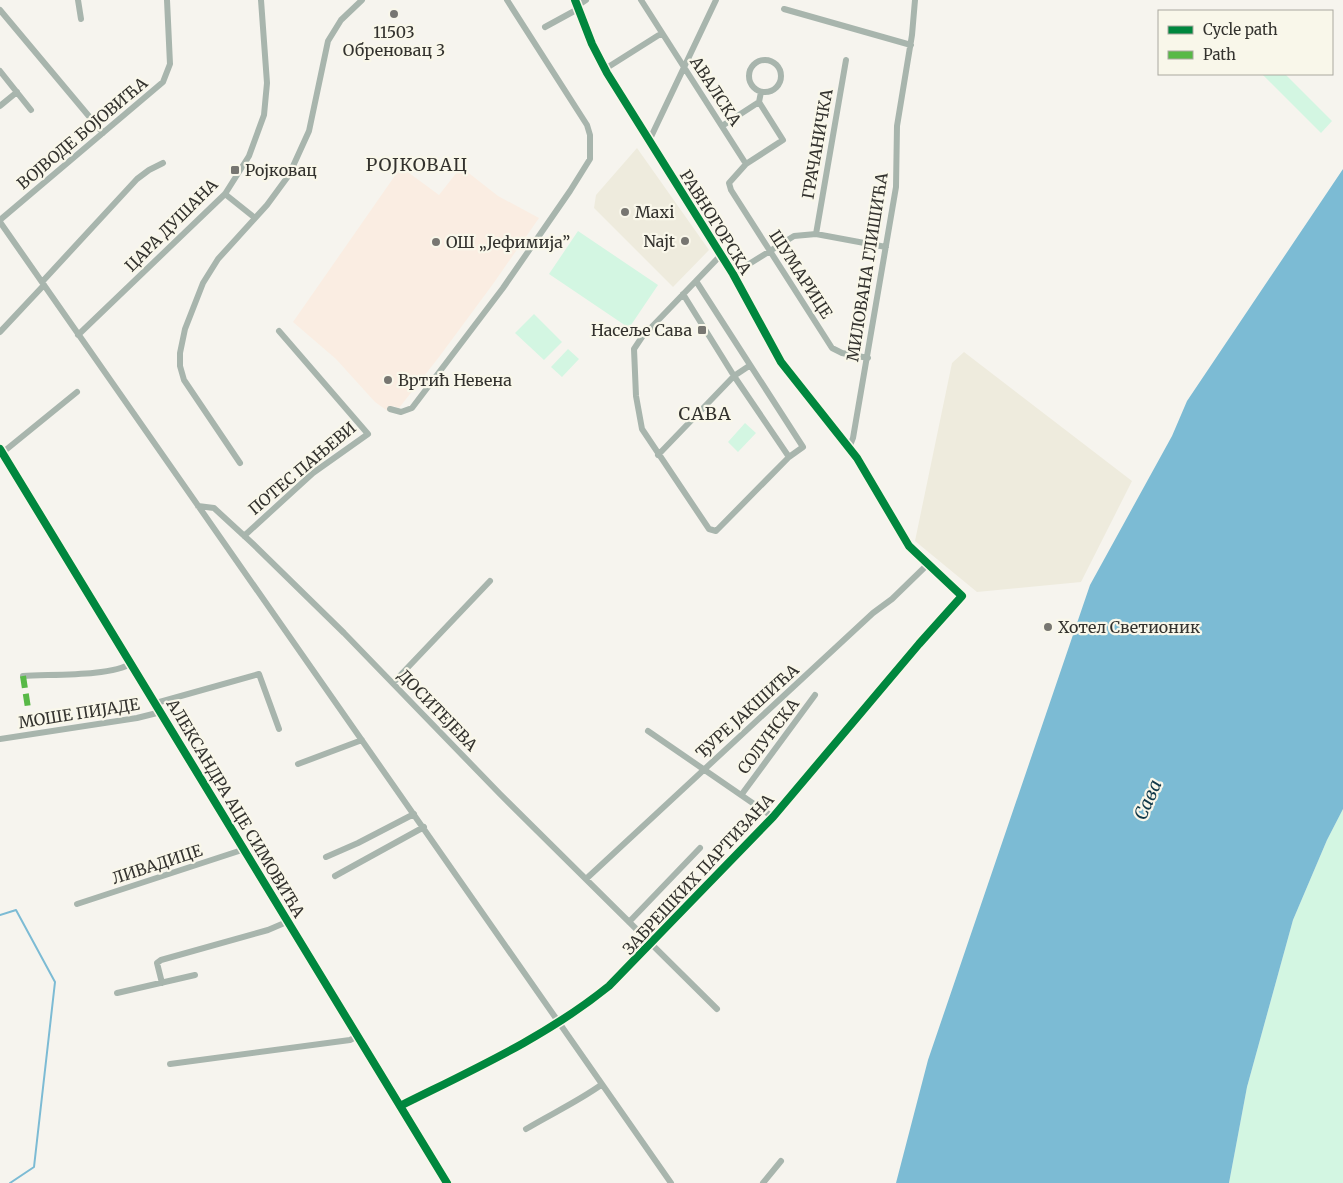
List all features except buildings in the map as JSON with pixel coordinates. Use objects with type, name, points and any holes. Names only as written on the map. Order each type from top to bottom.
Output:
[{"type":"street","points":[[78,0],[80,19]]},
{"type":"street","name":"ВОЈВОДЕ БОЈОВИЋА","points":[[0,221],[154,90],[168,74],[171,57],[167,0]]},
{"type":"street","points":[[240,463],[184,380],[180,366],[180,353],[185,329],[203,283],[218,259],[255,218],[289,175],[305,143],[326,48],[332,33],[341,20],[362,0]]},
{"type":"street","points":[[390,409],[401,412],[412,408],[453,356],[570,191],[590,159],[590,135],[587,125],[507,0]]},
{"type":"street","points":[[545,27],[586,0]]},
{"type":"street","name":"АВАЛСКА","points":[[641,0],[746,164]]},
{"type":"street","points":[[649,141],[716,0]]},
{"type":"street","name":"МИЛОВАНА ГЛИШИЋА","points":[[849,448],[853,438],[868,358],[896,187],[896,126],[911,45],[915,0]]},
{"type":"street","name":"ЦАРА ДУШАНА","points":[[78,335],[225,194],[249,156],[264,115],[267,83],[262,1]]},
{"type":"street","name":"РАВНОГОРСКА","points":[[577,5],[605,69],[733,274],[781,362],[864,468],[909,546],[962,596]]},
{"type":"street","points":[[784,9],[911,45]]},
{"type":"street","points":[[0,10],[103,133]]},
{"type":"street","points":[[605,69],[662,33]]},
{"type":"street","points":[[768,60],[780,69],[780,79],[776,88],[761,92],[750,83],[749,73],[754,64],[768,60]]},
{"type":"street","name":"ГРАЧАНИЧКА","points":[[816,234],[846,60]]},
{"type":"street","points":[[0,71],[31,110]]},
{"type":"street","points":[[0,106],[18,92]]},
{"type":"street","points":[[746,164],[783,140],[759,102],[761,92]]},
{"type":"street","points":[[722,126],[759,102]]},
{"type":"street","points":[[0,332],[140,176],[163,163]]},
{"type":"street","name":"ШУМАРИЦЕ","points":[[746,164],[728,183],[769,251],[832,348],[839,352],[868,358]]},
{"type":"street","points":[[225,194],[255,218]]},
{"type":"street","points":[[0,221],[671,1183]]},
{"type":"street","points":[[733,274],[794,236],[816,234],[886,247]]},
{"type":"street","name":"РАВНОГОРСКА","points":[[696,281],[803,448],[789,457],[716,532],[709,529],[648,441],[640,422],[636,396],[634,349],[638,342],[683,294],[720,256]]},
{"type":"street","points":[[683,294],[734,376],[789,457]]},
{"type":"street","name":"ПОТЕС ПАЊЕВИ","points":[[244,536],[313,473],[368,434],[279,331]]},
{"type":"street","points":[[658,455],[734,376],[749,366]]},
{"type":"street","points":[[1,451],[77,392]]},
{"type":"street","name":"АЛЕКСАНДРА АЦЕ СИМОВИЋА","points":[[1,451],[290,921],[448,1183]]},
{"type":"street","name":"ДОСИТЕЈЕВА","points":[[198,506],[214,508],[244,536],[717,1009]]},
{"type":"street","name":"ЂУРЕ ЈАКШИЋА","points":[[586,879],[873,613],[904,589],[927,565]]},
{"type":"street","points":[[393,683],[490,581]]},
{"type":"street","name":"ЗАБРЕШКИХ ПАРТИЗАНА","points":[[400,1106],[508,1052],[559,1023],[609,986],[773,817],[913,650],[962,596]]},
{"type":"street","points":[[23,676],[120,669],[132,663]]},
{"type":"street","points":[[156,703],[259,674],[279,729]]},
{"type":"street","name":"СОЛУНСКА","points":[[742,794],[815,695]]},
{"type":"street","name":"МОШЕ ПИЈАДЕ","points":[[0,739],[137,718],[161,712]]},
{"type":"street","points":[[648,731],[773,817]]},
{"type":"street","points":[[298,764],[362,740]]},
{"type":"street","points":[[326,857],[414,814]]},
{"type":"street","points":[[335,876],[424,827]]},
{"type":"street","points":[[629,922],[700,848]]},
{"type":"street","name":"ЛИВАДИЦЕ","points":[[78,904],[245,849]]},
{"type":"street","points":[[162,982],[157,963],[161,960],[268,930],[290,921]]},
{"type":"street","points":[[116,993],[195,975]]},
{"type":"street","points":[[170,1064],[350,1040],[358,1036]]},
{"type":"street","points":[[526,1129],[558,1110],[576,1103],[601,1085]]},
{"type":"street","points":[[763,1183],[780,1161]]},
{"type":"shaded area","points":[[637,148],[709,250],[673,287],[594,208],[596,195]]},
{"type":"shaded area","name":"ОШ „Јефимија”","points":[[401,167],[439,195],[461,167],[498,196],[539,218],[439,357],[399,408],[393,406],[389,412],[375,402],[336,359],[293,322]]},
{"type":"shaded area","points":[[964,352],[1132,481],[1081,582],[977,592],[915,541],[952,363]]},
{"type":"green space","points":[[1263,75],[1286,75],[1332,121],[1321,133]]},
{"type":"green space","points":[[578,231],[658,285],[629,328],[549,274]]},
{"type":"green space","points":[[534,314],[562,342],[544,360],[515,333]]},
{"type":"green space","points":[[568,349],[579,359],[562,377],[551,367]]},
{"type":"green space","points":[[745,423],[756,433],[738,452],[728,442]]},
{"type":"green space","points":[[1343,809],[1343,1183],[1229,1183],[1247,1087],[1293,920],[1327,840]]},
{"type":"water","name":"Сава","points":[[1343,169],[1343,809],[1327,840],[1293,920],[1247,1087],[1229,1183],[896,1183],[928,1060],[1090,585],[1172,436],[1187,401]]},
{"type":"waterway","points":[[0,915],[16,910],[55,982],[34,1167],[10,1183]]},
{"type":"marked path","points":[[23,676],[28,708]]},
{"type":"cycle path","points":[[400,1106],[508,1052],[560,1021],[609,986],[773,817],[962,596],[909,546],[857,458],[781,362],[733,274],[607,73],[592,44],[575,0]]},
{"type":"cycle path","points":[[0,449],[447,1183]]},
{"type":"place","name":"11503 Обреновац 3","points":[[394,14]]},
{"type":"place","name":"Ројковац","points":[[235,170]]},
{"type":"place","name":"Maxi","points":[[625,212]]},
{"type":"place","name":"Najt","points":[[685,241]]},
{"type":"place","name":"ОШ „Јефимија”","points":[[436,242]]},
{"type":"place","name":"Насеље Сава","points":[[702,330]]},
{"type":"place","name":"Вртић Невена","points":[[388,380]]},
{"type":"place","name":"Хотел Светионик","points":[[1048,627]]},
{"type":"district","name":"РОЈКОВАЦ","points":[[417,165]]},
{"type":"district","name":"САВА","points":[[705,414]]}]
